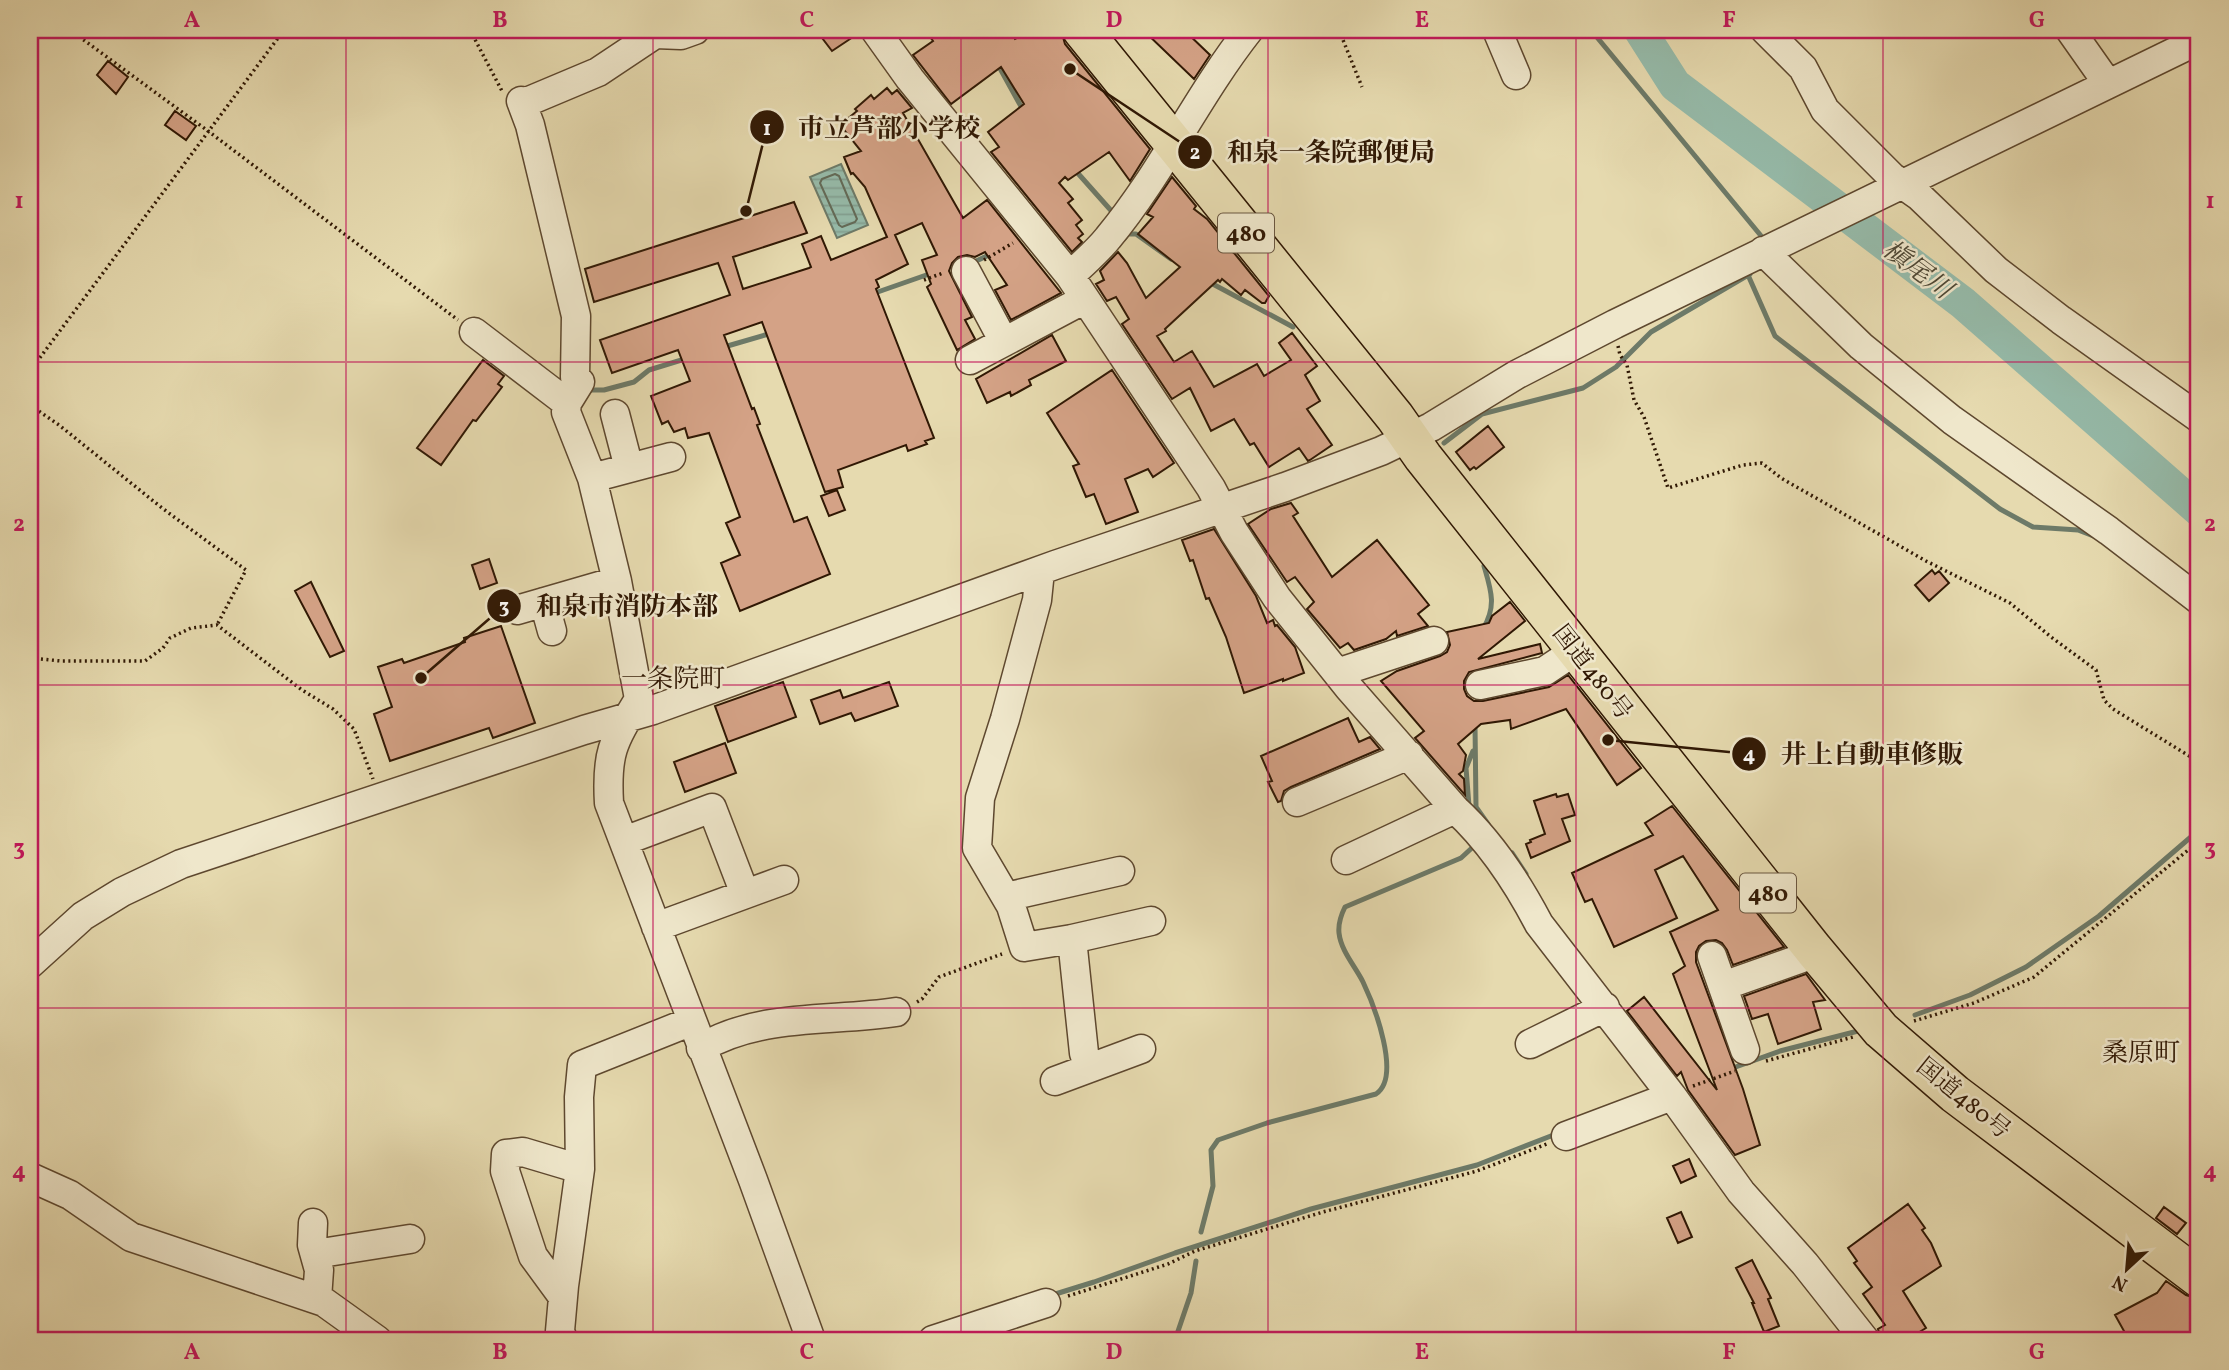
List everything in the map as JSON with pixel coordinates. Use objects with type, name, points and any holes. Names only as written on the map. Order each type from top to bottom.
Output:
[{"type":"highway","name":"国道480号","points":[[1082,30],[1409,437],[1575,651],[1881,1030],[1955,1094],[2199,1278]]},
{"type":"street","points":[[695,30],[681,35],[655,34],[598,72],[525,101],[576,316],[575,377],[580,383],[567,403],[566,412],[592,478],[617,581],[639,699],[613,742],[607,772],[610,803],[811,1340]]},
{"type":"street","points":[[875,30],[910,79],[1070,275],[1211,488],[1234,532],[1277,598],[1337,673],[1455,809],[1474,826],[1522,892],[1539,924],[1605,1007],[1741,1192],[1805,1264],[1865,1340]]},
{"type":"street","points":[[1070,275],[1107,240],[1136,201],[1227,59],[1249,30]]},
{"type":"street","points":[[1497,30],[1516,75]]},
{"type":"street","points":[[1765,30],[1803,68],[1825,110],[1899,185],[1919,196],[1996,270],[2061,320],[2199,418]]},
{"type":"street","points":[[2070,30],[2108,85]]},
{"type":"street","points":[[30,964],[83,916],[122,892],[169,870],[380,797],[627,718],[1040,571],[1286,487],[1381,451],[1431,427],[1516,376],[1771,247],[2199,40]]},
{"type":"street","points":[[1771,247],[1861,346],[1952,421],[2109,531],[2199,600]]},
{"type":"street","points":[[966,271],[1004,342]]},
{"type":"street","points":[[970,360],[1085,299]]},
{"type":"street","points":[[474,332],[567,403]]},
{"type":"street","points":[[592,478],[648,468],[615,414]]},
{"type":"street","points":[[1040,571],[1037,600],[1005,719],[980,798],[977,848],[1006,898],[1024,947],[1151,921]]},
{"type":"street","points":[[517,610],[617,581]]},
{"type":"street","points":[[544,602],[552,631]]},
{"type":"street","points":[[1337,673],[1434,640]]},
{"type":"street","points":[[1480,685],[1545,671],[1575,651]]},
{"type":"street","points":[[1297,802],[1409,755]]},
{"type":"street","points":[[624,841],[712,808],[746,894]]},
{"type":"street","points":[[1346,860],[1402,825],[1455,809]]},
{"type":"street","points":[[1006,898],[1078,872],[1119,871]]},
{"type":"street","points":[[656,926],[784,880]]},
{"type":"street","points":[[1072,939],[1067,978],[1073,1034],[1090,1068]]},
{"type":"street","points":[[1723,986],[1805,957],[1814,950]]},
{"type":"street","points":[[1712,956],[1747,1061]]},
{"type":"street","points":[[1540,1031],[1605,1007]]},
{"type":"street","points":[[701,1048],[719,1037],[755,1027],[812,1018],[896,1012]]},
{"type":"street","points":[[563,1340],[560,1331],[563,1297],[580,1169],[579,1097],[582,1065],[692,1021]]},
{"type":"street","points":[[1055,1081],[1141,1049]]},
{"type":"street","points":[[1566,1136],[1672,1096]]},
{"type":"street","points":[[563,1297],[533,1256],[505,1171],[506,1154],[523,1152],[580,1169]]},
{"type":"street","points":[[30,1177],[70,1195],[131,1237],[324,1302],[377,1340]]},
{"type":"street","points":[[313,1223],[312,1245],[319,1270],[317,1300]]},
{"type":"street","points":[[315,1254],[372,1237],[410,1239]]},
{"type":"street","points":[[933,1340],[1046,1303]]},
{"type":"path","points":[[70,30],[474,332]]},
{"type":"path","points":[[30,371],[284,30]]},
{"type":"path","points":[[470,30],[509,102],[525,101]]},
{"type":"path","points":[[1339,30],[1362,88]]},
{"type":"path","points":[[1620,355],[1627,365],[1634,400],[1644,417],[1668,488],[1742,466],[1762,463],[1782,478],[1926,561],[2010,603],[2096,670],[2104,700],[2113,709],[2199,762]]},
{"type":"path","points":[[30,405],[246,570],[217,625]]},
{"type":"path","points":[[30,658],[61,661],[145,661],[163,648],[170,638],[191,628],[217,625],[302,690],[333,709],[354,729],[380,797]]},
{"type":"path","points":[[1672,1096],[1747,1061],[1881,1030],[1974,1003],[2034,976],[2199,841]]},
{"type":"path","points":[[896,1012],[922,999],[939,977],[1024,947]]},
{"type":"path","points":[[1046,1303],[1168,1264],[1195,1251],[1233,1239],[1477,1171],[1566,1136]]},
{"type":"water","points":[[841,164],[868,225],[837,238],[810,177]]},
{"type":"building","points":[[816,30],[859,30],[859,33],[832,51]]},
{"type":"building","points":[[925,30],[1010,30],[1015,39],[1032,30],[1061,30],[1065,44],[1150,149],[1130,181],[1109,152],[1068,180],[1065,177],[1059,183],[1073,199],[1068,203],[1082,220],[1076,225],[1083,234],[1078,238],[1082,242],[1072,252],[991,152],[999,147],[988,132],[1024,104],[1001,67],[951,104],[913,55],[933,41]]},
{"type":"building","points":[[1143,30],[1184,30],[1210,55],[1194,79]]},
{"type":"building","points":[[108,61],[128,77],[116,94],[97,75]]},
{"type":"building","points":[[887,88],[892,94],[897,90],[912,108],[903,113],[963,218],[987,200],[1061,293],[1011,320],[995,290],[1007,285],[985,252],[975,257],[958,257],[949,271],[972,317],[965,320],[975,339],[957,350],[927,287],[931,284],[922,260],[937,255],[922,223],[895,235],[908,264],[876,280],[879,287],[876,289],[934,438],[925,441],[927,444],[908,451],[906,445],[838,470],[843,487],[825,492],[762,322],[724,335],[760,424],[757,425],[794,522],[807,517],[830,574],[740,611],[721,563],[740,555],[726,523],[740,517],[709,433],[688,438],[685,428],[674,432],[668,421],[662,424],[651,396],[690,381],[678,350],[612,373],[600,340],[730,295],[718,263],[594,302],[585,269],[794,202],[807,233],[733,257],[743,289],[811,267],[802,244],[821,236],[831,260],[887,237],[865,187],[851,174],[844,157],[861,151],[840,125],[871,95],[874,99]]},
{"type":"building","points":[[175,111],[196,126],[186,140],[165,125]]},
{"type":"building","points":[[1172,177],[1196,206],[1194,209],[1207,219],[1223,239],[1220,242],[1235,254],[1269,296],[1265,303],[1262,303],[1245,290],[1241,295],[1222,279],[1220,282],[1218,280],[1165,329],[1166,331],[1157,336],[1174,362],[1192,351],[1214,387],[1257,364],[1264,376],[1291,360],[1279,343],[1292,333],[1317,366],[1305,375],[1320,401],[1307,409],[1332,445],[1308,461],[1299,448],[1269,467],[1254,443],[1250,445],[1234,419],[1211,431],[1190,388],[1172,399],[1122,324],[1129,319],[1116,297],[1107,301],[1096,284],[1104,280],[1100,271],[1118,252],[1146,298],[1180,267],[1138,234],[1153,217],[1147,214]]},
{"type":"building","points":[[1052,335],[1066,361],[1029,380],[1031,385],[1011,396],[1010,392],[987,403],[976,379]]},
{"type":"building","points":[[483,360],[504,376],[498,384],[502,387],[476,421],[473,420],[441,465],[417,448]]},
{"type":"building","points":[[1112,370],[1174,463],[1153,477],[1148,469],[1125,479],[1138,512],[1106,524],[1094,494],[1086,497],[1073,466],[1079,464],[1047,413]]},
{"type":"building","points":[[1488,426],[1504,447],[1476,469],[1474,467],[1470,470],[1456,452]]},
{"type":"building","points":[[837,490],[845,510],[829,516],[821,496]]},
{"type":"building","points":[[1291,503],[1298,513],[1293,516],[1332,577],[1377,540],[1429,605],[1418,614],[1428,626],[1397,636],[1396,631],[1386,639],[1354,650],[1348,643],[1340,648],[1307,609],[1314,602],[1295,577],[1287,582],[1248,524],[1271,509]]},
{"type":"building","points":[[1214,529],[1256,596],[1267,623],[1273,620],[1275,626],[1277,625],[1295,647],[1304,673],[1244,693],[1226,637],[1209,598],[1206,599],[1193,560],[1190,561],[1182,540]]},
{"type":"building","points":[[489,559],[497,583],[480,589],[472,565]]},
{"type":"building","points":[[1932,570],[1935,574],[1939,571],[1949,583],[1929,601],[1915,585]]},
{"type":"building","points":[[311,582],[344,651],[330,657],[295,591]]},
{"type":"building","points":[[1510,602],[1525,621],[1478,659],[1540,644],[1542,653],[1469,672],[1464,681],[1467,696],[1474,701],[1483,701],[1549,687],[1568,675],[1641,768],[1617,785],[1566,709],[1511,729],[1510,720],[1481,724],[1458,744],[1466,755],[1463,771],[1459,774],[1464,779],[1465,795],[1415,738],[1424,731],[1381,681],[1397,671],[1447,652],[1450,645],[1447,632],[1489,623],[1492,616]]},
{"type":"building","points":[[501,626],[535,723],[493,738],[489,728],[390,761],[374,714],[392,707],[378,667],[402,659],[404,663],[465,642],[464,638]]},
{"type":"building","points":[[783,682],[796,717],[728,742],[715,706]]},
{"type":"building","points":[[889,682],[898,706],[855,721],[851,713],[820,724],[811,700],[840,690],[843,698]]},
{"type":"building","points":[[1348,718],[1359,742],[1370,737],[1380,749],[1291,787],[1284,791],[1281,801],[1278,802],[1268,782],[1272,781],[1261,756]]},
{"type":"building","points":[[725,743],[736,773],[685,792],[674,762]]},
{"type":"building","points":[[1556,794],[1557,797],[1568,794],[1575,815],[1562,819],[1570,841],[1531,858],[1526,844],[1545,834],[1534,801]]},
{"type":"building","points":[[1672,806],[1784,947],[1733,965],[1727,950],[1716,940],[1706,941],[1696,952],[1696,962],[1743,1089],[1760,1145],[1735,1155],[1688,1090],[1681,1072],[1677,1076],[1627,1011],[1644,997],[1717,1090],[1673,974],[1685,966],[1670,932],[1718,910],[1683,856],[1655,870],[1677,918],[1614,947],[1592,899],[1585,902],[1572,873],[1653,835],[1645,823]]},
{"type":"building","points":[[1806,974],[1825,1000],[1813,1002],[1821,1029],[1778,1044],[1768,1014],[1752,1019],[1744,996]]},
{"type":"building","points":[[1689,1159],[1696,1176],[1681,1183],[1673,1166]]},
{"type":"building","points":[[1908,1204],[1925,1228],[1922,1230],[1941,1266],[1903,1291],[1926,1328],[1906,1340],[1881,1340],[1878,1329],[1885,1325],[1863,1294],[1872,1287],[1854,1263],[1857,1261],[1848,1248]]},
{"type":"building","points":[[2164,1207],[2186,1223],[2177,1234],[2156,1218]]},
{"type":"building","points":[[1681,1212],[1692,1237],[1678,1243],[1667,1218]]},
{"type":"building","points":[[1752,1260],[1771,1298],[1768,1299],[1779,1326],[1764,1332],[1754,1303],[1736,1268]]},
{"type":"building","points":[[2166,1281],[2186,1295],[2199,1299],[2199,1340],[2129,1340],[2115,1315],[2157,1293]]},
{"type":"waterway","points":[[1591,30],[1762,237]]},
{"type":"waterway","name":"槇尾川","points":[[1640,30],[1675,85],[1963,303],[2199,510]]},
{"type":"waterway","points":[[997,63],[1023,110]]},
{"type":"waterway","points":[[1075,170],[1115,215]]},
{"type":"waterway","points":[[1124,239],[1128,234],[1136,234],[1171,259]]},
{"type":"waterway","points":[[972,263],[991,254]]},
{"type":"waterway","points":[[872,294],[932,273]]},
{"type":"waterway","points":[[1444,443],[1482,414],[1583,388],[1616,367],[1651,332],[1750,274]]},
{"type":"waterway","points":[[1748,275],[1775,336],[2000,509],[2033,527],[2078,530],[2096,537]]},
{"type":"waterway","points":[[1209,282],[1293,327]]},
{"type":"waterway","points":[[724,347],[772,333]]},
{"type":"waterway","points":[[586,390],[604,390],[634,382],[649,370],[688,358]]},
{"type":"waterway","points":[[1483,629],[1491,605],[1484,566]]},
{"type":"waterway","points":[[1475,725],[1476,807],[1488,824]]},
{"type":"waterway","points":[[1469,806],[1466,768],[1473,751]]},
{"type":"waterway","points":[[1915,1015],[1970,995],[2026,967],[2099,916],[2199,830]]},
{"type":"waterway","points":[[1201,1232],[1213,1186],[1211,1150],[1218,1140],[1267,1123],[1376,1094],[1383,1085],[1386,1057],[1379,1023],[1363,982],[1340,940],[1339,922],[1345,907],[1461,858],[1474,843]]},
{"type":"waterway","points":[[1512,853],[1526,874]]},
{"type":"waterway","points":[[1730,1069],[1780,1051],[1862,1030]]},
{"type":"waterway","points":[[1049,1296],[1311,1209],[1477,1165],[1556,1134]]},
{"type":"waterway","points":[[1175,1340],[1191,1293],[1196,1261]]},
{"type":"waterway","points":[[385,1332],[396,1340]]},
{"type":"waterway","points":[[910,1340],[923,1336]]},
{"type":"place","name":"和泉一条院郵便局","points":[[1070,69]]},
{"type":"place","name":"市立芦部小学校","points":[[746,211]]},
{"type":"place","name":"和泉市消防本部","points":[[421,678]]},
{"type":"place","name":"井上自動車修販","points":[[1608,740]]},
{"type":"district","name":"一条院町","points":[[673,678]]},
{"type":"district","name":"桑原町","points":[[2141,1052]]}]
